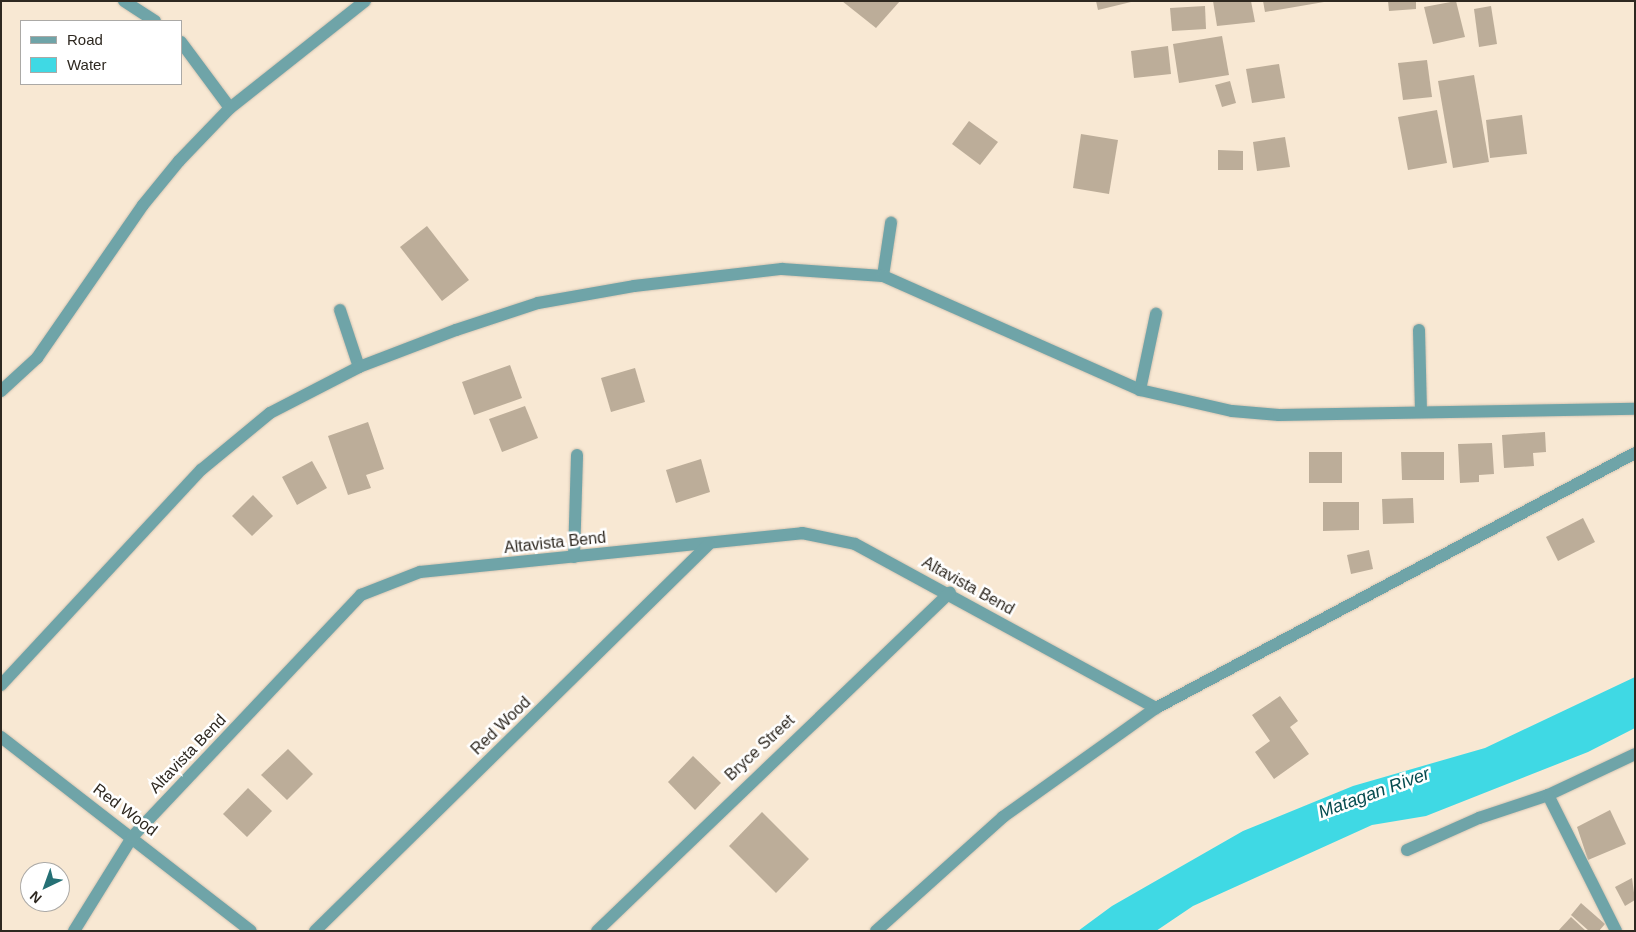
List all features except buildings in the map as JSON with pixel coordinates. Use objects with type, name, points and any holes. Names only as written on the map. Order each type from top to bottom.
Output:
[{"type":"street","points":[[124,1],[153,20]]},
{"type":"street","points":[[1,392],[37,358],[143,204],[230,108],[365,1]]},
{"type":"street","points":[[182,43],[230,108]]},
{"type":"street","points":[[883,276],[891,223]]},
{"type":"street","points":[[1,684],[201,470],[270,413],[360,367],[538,303],[624,287],[782,269],[883,276],[1140,390],[1232,411],[1279,415],[1421,410],[1635,409]]},
{"type":"street","points":[[340,310],[360,367]]},
{"type":"street","points":[[1140,390],[1156,314]]},
{"type":"street","points":[[1419,330],[1421,410]]},
{"type":"street","points":[[876,931],[1003,816],[1156,708],[1635,453]]},
{"type":"street","points":[[574,557],[577,455]]},
{"type":"street","name":"Altavista Bend","points":[[74,931],[133,836],[361,595],[420,572],[802,533],[855,544],[950,592],[1156,708]]},
{"type":"street","name":"Red Wood","points":[[315,931],[709,544]]},
{"type":"street","name":"Bryce Street","points":[[596,931],[950,592]]},
{"type":"street","name":"Red Wood","points":[[1,737],[133,836],[250,931]]},
{"type":"street","points":[[1407,850],[1479,818],[1548,795],[1635,754]]},
{"type":"street","points":[[1548,795],[1594,893],[1616,931]]},
{"type":"water","name":"Matagan River","points":[[1635,677],[1635,728],[1588,752],[1426,816],[1372,825],[1193,906],[1156,931],[1078,931],[1112,906],[1243,831],[1353,786],[1485,748]]}]
